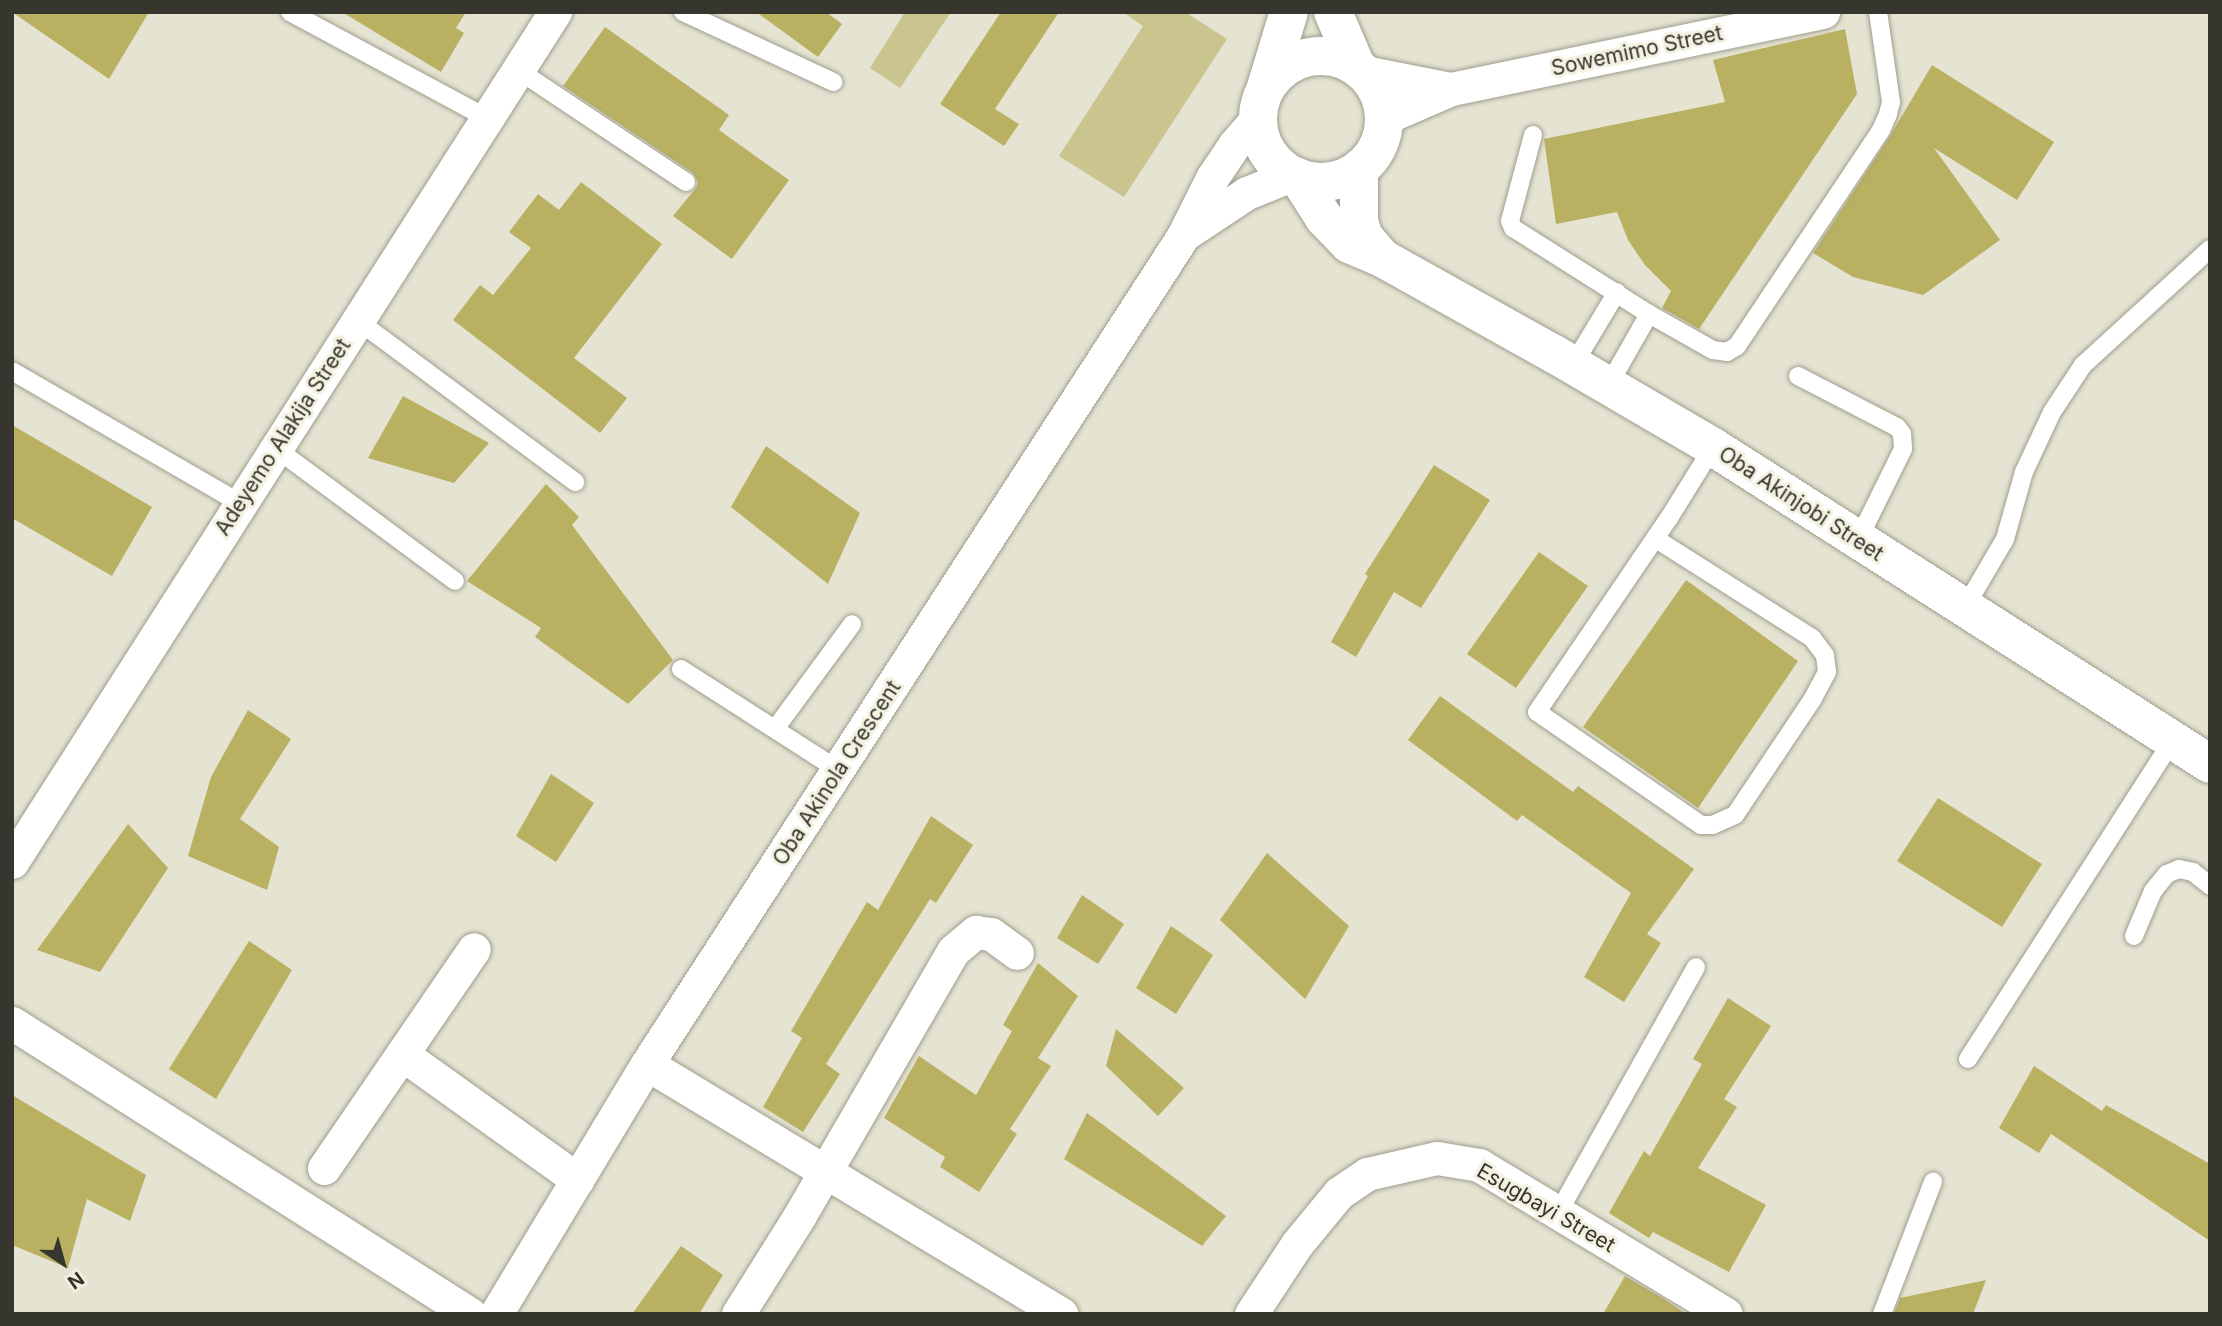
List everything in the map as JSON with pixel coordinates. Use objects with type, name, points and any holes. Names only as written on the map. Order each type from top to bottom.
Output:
[{"type":"street","name":"Adeyemo Alakija Street","points":[[12,862],[240,503],[278,450],[555,12]]},
{"type":"street","points":[[1289,12],[1261,104],[1265,150],[1294,176],[1329,180],[1340,179],[1359,169],[1373,155],[1384,118],[1381,99],[1360,69],[1333,12]]},
{"type":"street","name":"Sowemimo Street","points":[[1384,118],[1451,89],[1823,12]]},
{"type":"street","points":[[1261,104],[1278,72],[1294,62],[1313,56],[1333,57],[1360,69]]},
{"type":"street","name":"Sowemimo Street","points":[[1360,69],[1451,89]]},
{"type":"street","name":"Oba Akinola Crescent","points":[[496,1314],[648,1064],[1183,236],[1212,178],[1261,104]]},
{"type":"street","name":"Oba Akinjobi Street","points":[[1359,169],[1359,221],[1364,237],[1382,258]]},
{"type":"street","name":"Oba Akinola Crescent","points":[[1183,236],[1247,193],[1294,176]]},
{"type":"street","name":"Oba Akinjobi Street","points":[[1294,176],[1335,230],[1349,243],[1382,258],[1573,365],[1713,447],[2210,764]]},
{"type":"street","points":[[738,1314],[953,951],[976,932],[991,934],[1017,953]]},
{"type":"street","points":[[324,1168],[474,949]]},
{"type":"street","points":[[12,1023],[470,1314]]},
{"type":"street","points":[[402,1054],[578,1180]]},
{"type":"street","points":[[648,1064],[1061,1314]]},
{"type":"street","name":"Esugbayi Street","points":[[1251,1314],[1305,1234],[1339,1193],[1367,1174],[1437,1158],[1479,1165],[1727,1314]]},
{"type":"lane","points":[[290,12],[486,118]]},
{"type":"lane","points":[[683,12],[833,82]]},
{"type":"lane","points":[[1533,135],[1510,221],[1513,228],[1649,314],[1713,350],[1727,352],[1737,346],[1881,130],[1891,102],[1878,12]]},
{"type":"lane","points":[[517,70],[686,181]]},
{"type":"lane","points":[[1964,609],[2005,539],[2024,472],[2052,412],[2083,365],[2210,249]]},
{"type":"lane","points":[[1573,365],[1617,292]]},
{"type":"lane","points":[[1608,386],[1649,314]]},
{"type":"lane","points":[[358,320],[575,482]]},
{"type":"lane","points":[[12,371],[240,503]]},
{"type":"lane","points":[[1798,376],[1897,427],[1902,434],[1903,449],[1858,540]]},
{"type":"lane","points":[[1656,539],[1812,638],[1825,655],[1827,673],[1812,700],[1735,815],[1713,825],[1701,825],[1537,712],[1656,539],[1713,447]]},
{"type":"lane","points":[[278,450],[455,581]]},
{"type":"lane","points":[[775,729],[852,624]]},
{"type":"lane","points":[[681,668],[839,771]]},
{"type":"lane","points":[[1968,1059],[2172,741]]},
{"type":"lane","points":[[2134,936],[2153,891],[2167,874],[2179,869],[2193,872],[2210,886]]},
{"type":"lane","points":[[1558,1213],[1696,967]]},
{"type":"lane","points":[[1882,1314],[1933,1182]]},
{"type":"shaded area","points":[[905,12],[951,12],[900,88],[870,68]]},
{"type":"shaded area","points":[[1123,12],[1185,12],[1227,39],[1124,197],[1059,156],[1143,26]]},
{"type":"building","points":[[12,12],[149,12],[109,79]]},
{"type":"building","points":[[342,12],[466,12],[456,28],[464,33],[441,72]]},
{"type":"building","points":[[756,12],[826,12],[842,24],[818,57]]},
{"type":"building","points":[[1001,12],[1059,12],[995,109],[1019,124],[1004,146],[940,104]]},
{"type":"building","points":[[605,27],[729,115],[719,130],[789,180],[732,259],[673,216],[696,188],[698,182],[693,173],[563,86]]},
{"type":"building","points":[[1845,29],[1857,94],[1699,329],[1662,308],[1671,291],[1645,265],[1628,240],[1617,212],[1556,224],[1544,139],[1725,102],[1713,60]]},
{"type":"building","points":[[1932,65],[2054,142],[2017,200],[1934,148],[2000,240],[1923,295],[1853,277],[1813,253],[1890,136]]},
{"type":"building","points":[[581,182],[662,244],[574,358],[627,398],[600,433],[453,320],[480,285],[493,295],[531,248],[509,232],[538,194],[559,210]]},
{"type":"building","points":[[403,396],[489,443],[454,483],[368,458]]},
{"type":"building","points":[[12,425],[152,507],[112,576],[12,518]]},
{"type":"building","points":[[766,446],[860,513],[828,584],[731,507]]},
{"type":"building","points":[[1434,465],[1490,500],[1421,608],[1394,592],[1356,657],[1331,642],[1368,576],[1365,574]]},
{"type":"building","points":[[546,484],[579,517],[572,525],[673,660],[628,704],[535,637],[541,628],[467,581]]},
{"type":"building","points":[[1539,552],[1588,586],[1516,688],[1467,654]]},
{"type":"building","points":[[1686,580],[1798,661],[1698,808],[1583,727]]},
{"type":"building","points":[[1440,696],[1573,792],[1578,786],[1694,869],[1647,934],[1661,943],[1624,1002],[1584,977],[1631,893],[1522,815],[1517,821],[1408,740]]},
{"type":"building","points":[[248,710],[291,739],[240,819],[279,847],[267,890],[188,856],[211,777]]},
{"type":"building","points":[[551,774],[594,803],[556,862],[516,836]]},
{"type":"building","points":[[1938,798],[2042,864],[2002,927],[1897,861]]},
{"type":"building","points":[[931,816],[973,845],[936,903],[930,899],[826,1064],[840,1074],[803,1132],[763,1107],[802,1038],[791,1031],[867,902],[878,910]]},
{"type":"building","points":[[128,824],[168,868],[100,972],[37,950]]},
{"type":"building","points":[[1267,853],[1349,926],[1305,999],[1220,920]]},
{"type":"building","points":[[1082,895],[1124,924],[1098,964],[1057,938]]},
{"type":"building","points":[[1171,926],[1213,955],[1176,1014],[1136,988]]},
{"type":"building","points":[[249,941],[292,970],[216,1099],[169,1069]]},
{"type":"building","points":[[1038,963],[1078,996],[1038,1058],[1051,1066],[1010,1129],[1017,1134],[979,1192],[940,1167],[945,1157],[884,1118],[919,1056],[976,1095],[1012,1031],[1003,1025]]},
{"type":"building","points":[[1728,998],[1771,1026],[1724,1099],[1737,1107],[1698,1168],[1766,1205],[1729,1272],[1653,1232],[1649,1238],[1609,1213],[1644,1151],[1650,1156],[1702,1064],[1693,1059]]},
{"type":"building","points":[[1116,1029],[1184,1088],[1158,1116],[1106,1066]]},
{"type":"building","points":[[2034,1066],[2102,1111],[2106,1105],[2210,1164],[2210,1241],[2051,1134],[2039,1153],[1999,1128]]},
{"type":"building","points":[[12,1095],[146,1175],[130,1221],[87,1199],[68,1268],[12,1245]]},
{"type":"building","points":[[1087,1113],[1226,1216],[1202,1246],[1064,1159]]},
{"type":"building","points":[[681,1246],[723,1275],[699,1314],[632,1314]]},
{"type":"building","points":[[1625,1276],[1664,1299],[1686,1314],[1603,1314]]},
{"type":"building","points":[[1986,1280],[1973,1314],[1894,1314],[1900,1298]]}]
